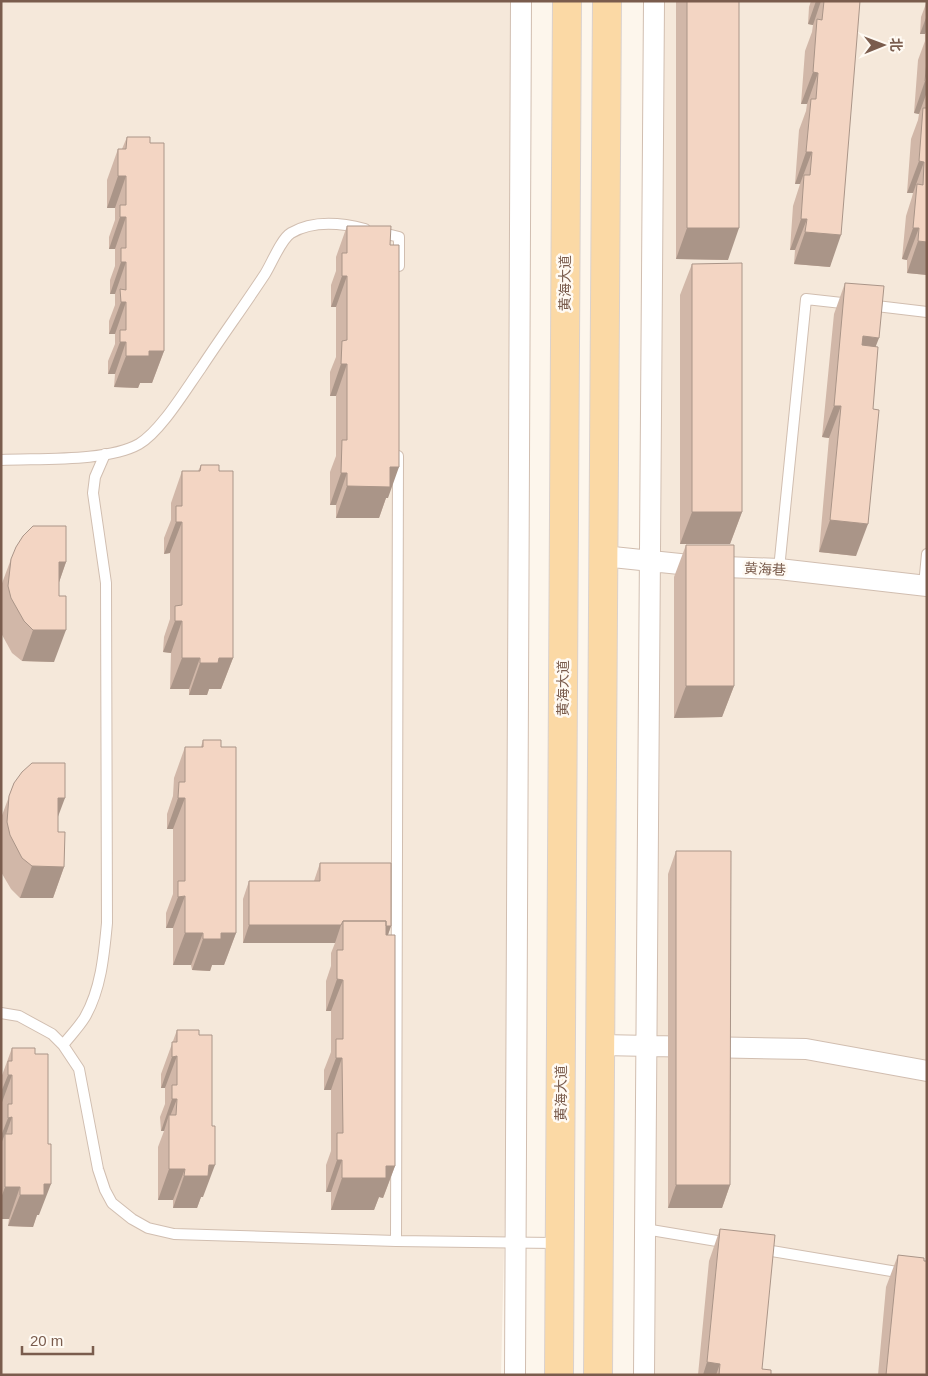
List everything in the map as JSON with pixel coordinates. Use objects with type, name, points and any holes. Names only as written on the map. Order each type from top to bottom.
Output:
[{"type":"main road","name":"黄海大道","points":[[558,1375],[567,1]]},
{"type":"main road","points":[[598,1375],[607,1]]},
{"type":"street","points":[[515,1375],[520,1]]},
{"type":"street","points":[[644,1375],[654,1]]},
{"type":"street","name":"黄海巷","points":[[604,556],[700,566],[779,569],[925,586]]},
{"type":"street","points":[[600,1045],[806,1049],[927,1071]]},
{"type":"lane","points":[[1,460],[105,454],[120,452],[140,443],[169,414],[266,272],[289,234],[302,228],[318,225],[347,224],[399,236],[399,276]]},
{"type":"lane","points":[[779,569],[806,299],[927,312]]},
{"type":"lane","points":[[396,1241],[398,445]]},
{"type":"lane","points":[[63,1044],[84,1018],[96,990],[104,956],[107,923],[106,583],[93,493],[96,478],[105,454]]},
{"type":"lane","points":[[925,586],[927,554]]},
{"type":"lane","points":[[1,1013],[19,1016],[39,1026],[63,1044],[79,1069],[98,1169],[105,1190],[112,1203],[132,1219],[148,1228],[174,1234],[396,1241],[560,1243]]},
{"type":"lane","points":[[645,1229],[927,1277]]},
{"type":"shaded area","points":[[1,1],[516,1],[510,1002],[501,1375],[1,1375]]},
{"type":"shaded area","points":[[658,1],[927,1],[927,1375],[655,1375]]},
{"type":"building","points":[[687,1],[739,1],[739,228],[687,228]]},
{"type":"building","points":[[824,1],[860,1],[841,235],[805,232],[807,219],[801,219],[804,175],[810,175],[812,152],[806,152],[811,99],[816,99],[818,73],[813,72],[817,19],[822,20]]},
{"type":"building","points":[[927,61],[927,82],[925,81]]},
{"type":"building","points":[[923,108],[927,108],[927,242],[918,241],[919,228],[913,228],[917,184],[923,185],[924,162],[919,161]]},
{"type":"building","points":[[127,137],[150,137],[150,143],[164,143],[164,351],[149,351],[149,356],[126,356],[126,342],[120,342],[120,330],[126,330],[126,302],[121,302],[120,289],[126,290],[126,262],[121,262],[121,248],[126,248],[126,217],[120,217],[120,205],[126,205],[126,176],[118,176],[118,149],[126,149]]},
{"type":"building","points":[[347,226],[391,226],[390,245],[399,245],[399,467],[390,467],[390,487],[347,486],[347,473],[341,473],[342,440],[347,440],[347,364],[341,364],[342,341],[347,340],[347,276],[342,276],[342,253],[347,253]]},
{"type":"building","points":[[742,263],[742,512],[692,512],[692,264]]},
{"type":"building","points":[[845,283],[884,286],[879,338],[863,336],[862,345],[878,347],[873,409],[879,410],[868,524],[830,520],[841,406],[834,406]]},
{"type":"building","points":[[201,465],[219,465],[219,471],[233,471],[233,658],[219,658],[218,663],[200,663],[200,658],[182,658],[182,621],[175,621],[175,606],[182,605],[182,522],[176,522],[176,506],[182,506],[182,471],[200,471]]},
{"type":"building","points":[[33,526],[66,526],[66,562],[59,562],[59,596],[66,596],[66,630],[33,630],[24,621],[11,598],[8,586],[11,559],[23,536]]},
{"type":"building","points":[[686,545],[734,545],[734,686],[686,686]]},
{"type":"building","points":[[203,740],[221,740],[221,747],[236,747],[236,933],[221,933],[221,939],[203,939],[203,933],[185,933],[185,896],[178,897],[178,881],[185,881],[185,798],[178,798],[179,782],[185,782],[185,747],[203,747]]},
{"type":"building","points":[[32,763],[65,763],[65,798],[58,798],[58,832],[65,832],[64,867],[32,866],[22,858],[10,835],[7,822],[9,796],[14,783]]},
{"type":"building","points":[[676,851],[731,851],[730,1185],[676,1185]]},
{"type":"building","points":[[320,863],[391,863],[391,926],[386,926],[386,921],[343,921],[341,925],[249,925],[249,881],[320,881]]},
{"type":"building","points":[[343,921],[386,921],[386,935],[395,935],[395,1166],[386,1166],[386,1178],[342,1178],[342,1160],[337,1160],[337,1133],[343,1133],[342,1058],[336,1058],[336,1039],[343,1039],[343,980],[337,979],[337,950],[343,950]]},
{"type":"building","points":[[177,1030],[199,1030],[199,1035],[212,1035],[212,1126],[215,1126],[215,1165],[209,1165],[208,1176],[184,1176],[185,1169],[169,1169],[169,1115],[176,1115],[177,1099],[172,1099],[172,1085],[177,1085],[177,1056],[172,1057],[172,1042],[177,1042]]},
{"type":"building","points":[[12,1048],[35,1048],[35,1054],[48,1054],[48,1144],[51,1144],[51,1184],[44,1184],[44,1195],[20,1195],[20,1187],[5,1187],[5,1134],[12,1134],[12,1117],[8,1118],[8,1104],[12,1104],[12,1075],[8,1075],[8,1061],[12,1061]]},
{"type":"building","points":[[720,1229],[775,1235],[762,1369],[771,1370],[771,1375],[719,1375],[720,1364],[707,1362]]},
{"type":"building","points":[[898,1255],[924,1258],[924,1261],[927,1261],[927,1375],[886,1375]]}]
